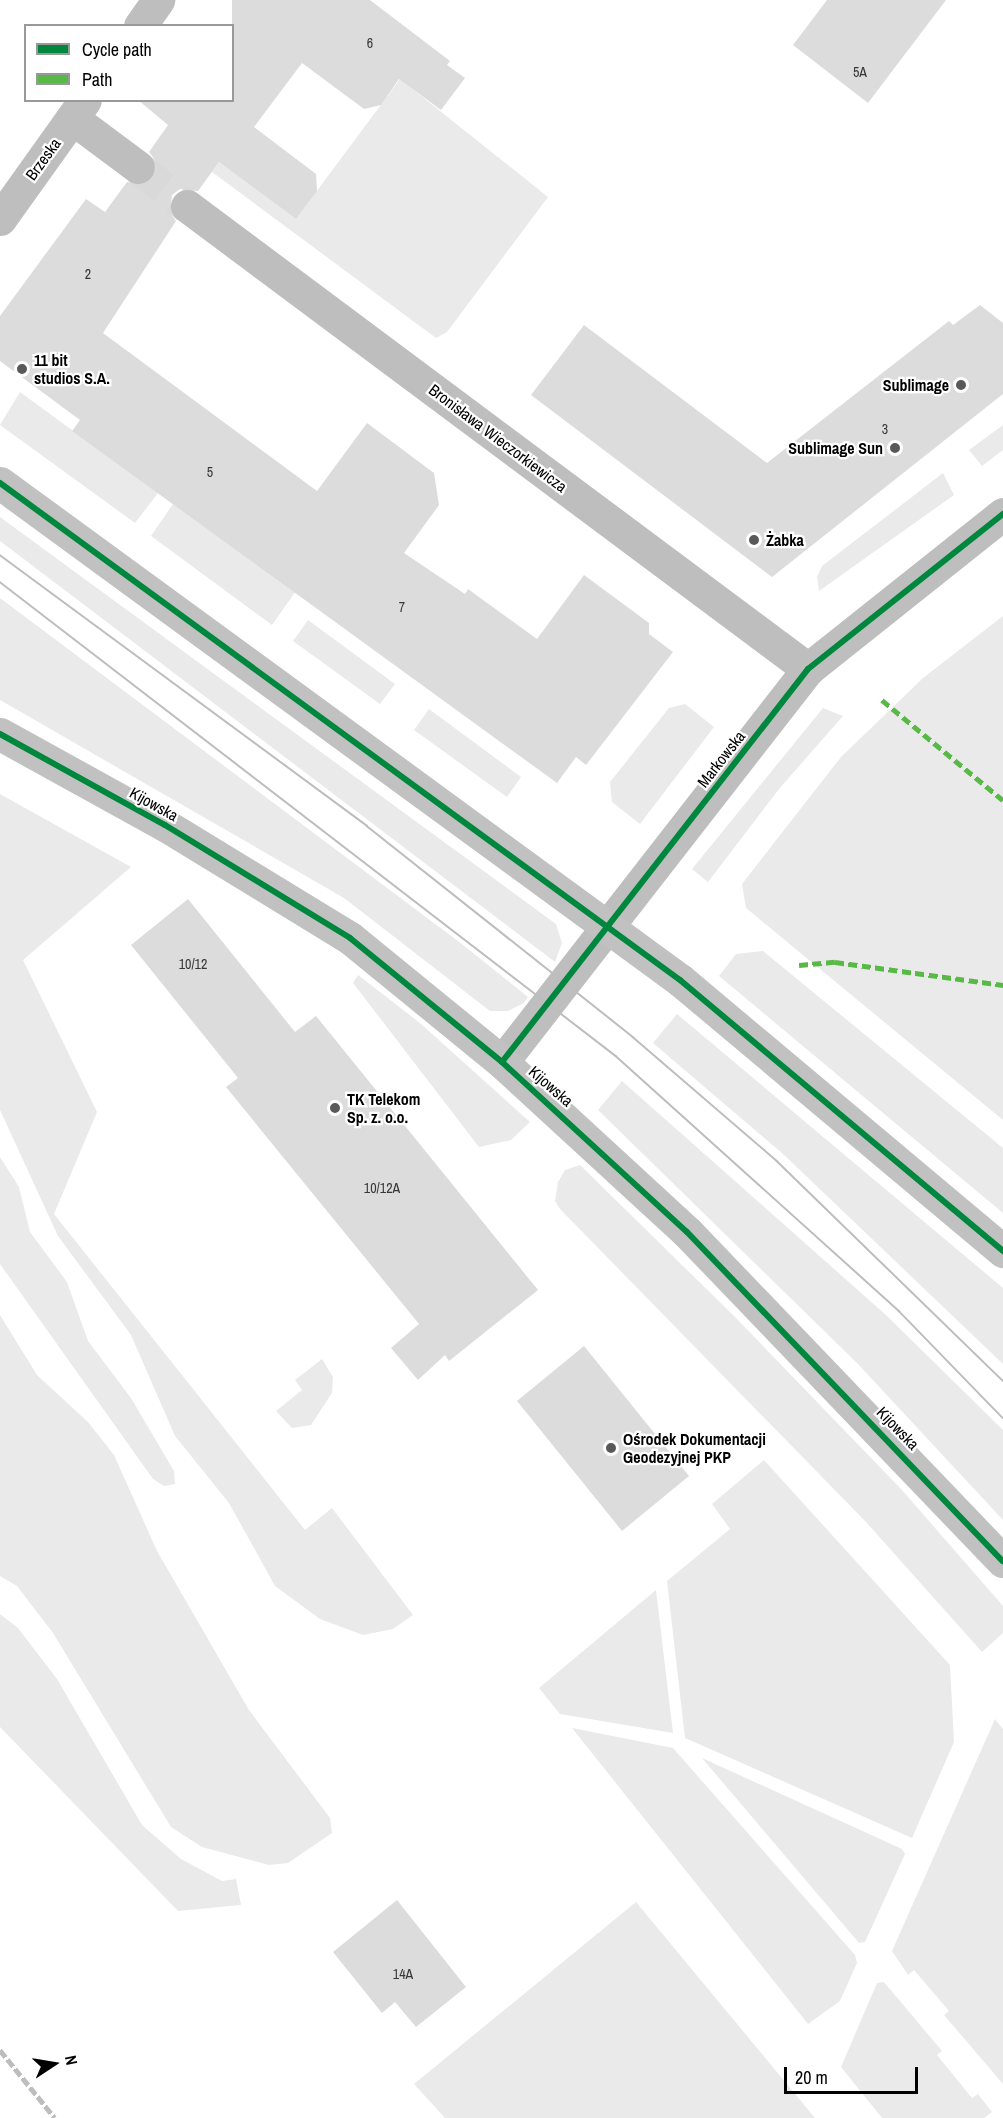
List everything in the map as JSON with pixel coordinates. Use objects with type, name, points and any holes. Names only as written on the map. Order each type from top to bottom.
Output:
[{"type":"street","points":[[141,24],[158,0]]},
{"type":"street","points":[[79,109],[138,167]]},
{"type":"street","name":"Brzeska","points":[[0,219],[79,109]]},
{"type":"street","name":"Bronisława Wieczorkiewicza","points":[[187,206],[808,669]]},
{"type":"street","points":[[0,483],[608,926],[828,1101],[1003,1251]]},
{"type":"street","name":"Markowska","points":[[502,1062],[808,669],[1003,514]]},
{"type":"street","name":"Kijowska","points":[[0,734],[165,825],[350,938],[502,1062],[687,1232],[1003,1561]]},
{"type":"shaded area","points":[[400,79],[548,197],[447,332],[436,338],[212,172],[219,162],[296,219]]},
{"type":"shaded area","points":[[20,392],[158,493],[135,523],[0,425]]},
{"type":"shaded area","points":[[1003,425],[1003,450],[982,466],[969,450]]},
{"type":"shaded area","points":[[943,473],[954,495],[819,591],[817,577],[822,566]]},
{"type":"shaded area","points":[[173,504],[303,581],[272,625],[151,536]]},
{"type":"shaded area","points":[[0,517],[556,924],[562,943],[555,962],[0,541]]},
{"type":"shaded area","points":[[0,598],[458,941],[528,997],[524,1003],[508,1011],[490,1011],[344,898],[0,700]]},
{"type":"shaded area","points":[[1003,616],[1003,1120],[746,908],[742,884],[841,757],[923,678]]},
{"type":"shaded area","points":[[308,620],[395,684],[380,704],[293,641]]},
{"type":"shaded area","points":[[685,704],[714,727],[640,824],[612,802],[610,782],[669,708]]},
{"type":"shaded area","points":[[823,708],[843,716],[779,789],[708,882],[692,869]]},
{"type":"shaded area","points":[[429,709],[521,777],[507,797],[414,730]]},
{"type":"shaded area","points":[[0,794],[131,867],[23,960],[97,1112],[54,1214],[305,1530],[332,1508],[413,1615],[393,1629],[363,1635],[320,1619],[275,1586],[229,1503],[175,1436],[131,1335],[58,1236],[0,1110]]},
{"type":"shaded area","points":[[763,951],[1003,1148],[1003,1213],[719,976],[736,954]]},
{"type":"shaded area","points":[[358,975],[420,1023],[530,1122],[511,1140],[479,1147],[353,983]]},
{"type":"shaded area","points":[[677,1014],[1003,1288],[1003,1364],[782,1153],[653,1043]]},
{"type":"shaded area","points":[[622,1081],[886,1315],[1003,1430],[1003,1520],[857,1363],[598,1110]]},
{"type":"shaded area","points":[[0,1157],[19,1187],[30,1232],[67,1282],[88,1341],[131,1398],[174,1471],[175,1484],[164,1486],[153,1479],[0,1264]]},
{"type":"shaded area","points":[[580,1165],[736,1318],[902,1490],[1003,1606],[1003,1633],[982,1652],[866,1522],[560,1209],[555,1201],[558,1182],[565,1170]]},
{"type":"shaded area","points":[[0,1315],[37,1375],[88,1422],[114,1455],[157,1551],[249,1710],[330,1818],[332,1833],[288,1863],[269,1865],[202,1847],[171,1827],[53,1633],[17,1586],[0,1576]]},
{"type":"shaded area","points":[[322,1359],[333,1377],[332,1393],[311,1425],[292,1428],[276,1411],[302,1390],[295,1380]]},
{"type":"shaded area","points":[[764,1460],[950,1665],[954,1742],[912,1838],[685,1738],[667,1581],[730,1529],[712,1504]]},
{"type":"shaded area","points":[[656,1590],[673,1733],[560,1714],[539,1688]]},
{"type":"shaded area","points":[[0,1614],[18,1628],[57,1679],[142,1825],[181,1859],[222,1881],[236,1879],[241,1905],[178,1911],[0,1727]]},
{"type":"shaded area","points":[[995,1719],[1003,1729],[1003,2084],[944,2015],[949,2011],[914,1970],[908,1975],[892,1951]]},
{"type":"shaded area","points":[[572,1728],[673,1748],[855,1955],[857,1963],[840,2001],[808,2024]]},
{"type":"shaded area","points":[[702,1758],[902,1849],[905,1854],[865,1942],[859,1943]]},
{"type":"shaded area","points":[[636,1902],[815,2118],[445,2118],[414,2084]]},
{"type":"shaded area","points":[[884,1982],[942,2051],[937,2055],[972,2098],[978,2094],[992,2112],[984,2118],[882,2118],[841,2067],[877,1983]]},
{"type":"building","points":[[232,0],[370,0],[450,61],[447,65],[465,78],[441,110],[399,79],[381,105],[364,109],[302,63],[254,127],[316,174],[317,191],[296,219],[219,162],[198,191],[180,189],[172,195],[170,213],[176,221],[103,333],[317,491],[367,423],[434,473],[439,505],[404,553],[465,594],[468,589],[537,639],[584,575],[649,623],[649,634],[673,652],[586,765],[576,757],[557,783],[72,431],[80,420],[0,361],[0,316],[86,199],[105,212],[127,182],[145,184],[153,178],[155,160],[149,152],[168,125],[140,102],[234,102],[234,24],[232,24]]},
{"type":"building","points":[[827,0],[946,0],[868,103],[793,45]]},
{"type":"building","points":[[980,305],[1003,323],[1003,394],[772,577],[531,395],[584,325],[767,463],[949,321],[953,325]]},
{"type":"building","points":[[188,899],[295,1032],[316,1016],[538,1290],[449,1361],[445,1355],[418,1380],[391,1348],[419,1324],[226,1087],[238,1078],[131,945]]},
{"type":"building","name":"Ośrodek Dokumentacji Geodezyjnej PKP","points":[[584,1346],[689,1476],[622,1531],[517,1401]]},
{"type":"building","points":[[397,1900],[466,1987],[416,2027],[395,2002],[382,2013],[333,1952]]},
{"type":"tunnel","points":[[138,167],[187,206]]},
{"type":"tram line","points":[[0,555],[367,826],[633,1037],[777,1161],[1003,1381]]},
{"type":"tram line","points":[[0,582],[616,1056],[899,1311],[1003,1418]]},
{"type":"railway","points":[[0,2050],[55,2118]]},
{"type":"marked path","points":[[882,700],[1003,800]]},
{"type":"marked path","points":[[799,965],[835,962],[1003,985]]},
{"type":"cycle path","points":[[0,483],[680,980],[1003,1251]]},
{"type":"cycle path","points":[[502,1062],[808,669],[1003,514]]},
{"type":"cycle path","points":[[0,734],[165,825],[350,938],[502,1062],[687,1232],[1003,1561]]},
{"type":"place","name":"11 bit studios S.A.","points":[[22,369]]},
{"type":"place","name":"Sublimage","points":[[961,385]]},
{"type":"place","name":"Sublimage Sun","points":[[895,448]]},
{"type":"place","name":"Żabka","points":[[754,540]]},
{"type":"place","name":"TK Telekom Sp. z. o.o.","points":[[335,1108]]},
{"type":"place","name":"Ośrodek Dokumentacji Geodezyjnej PKP","points":[[611,1448]]}]
